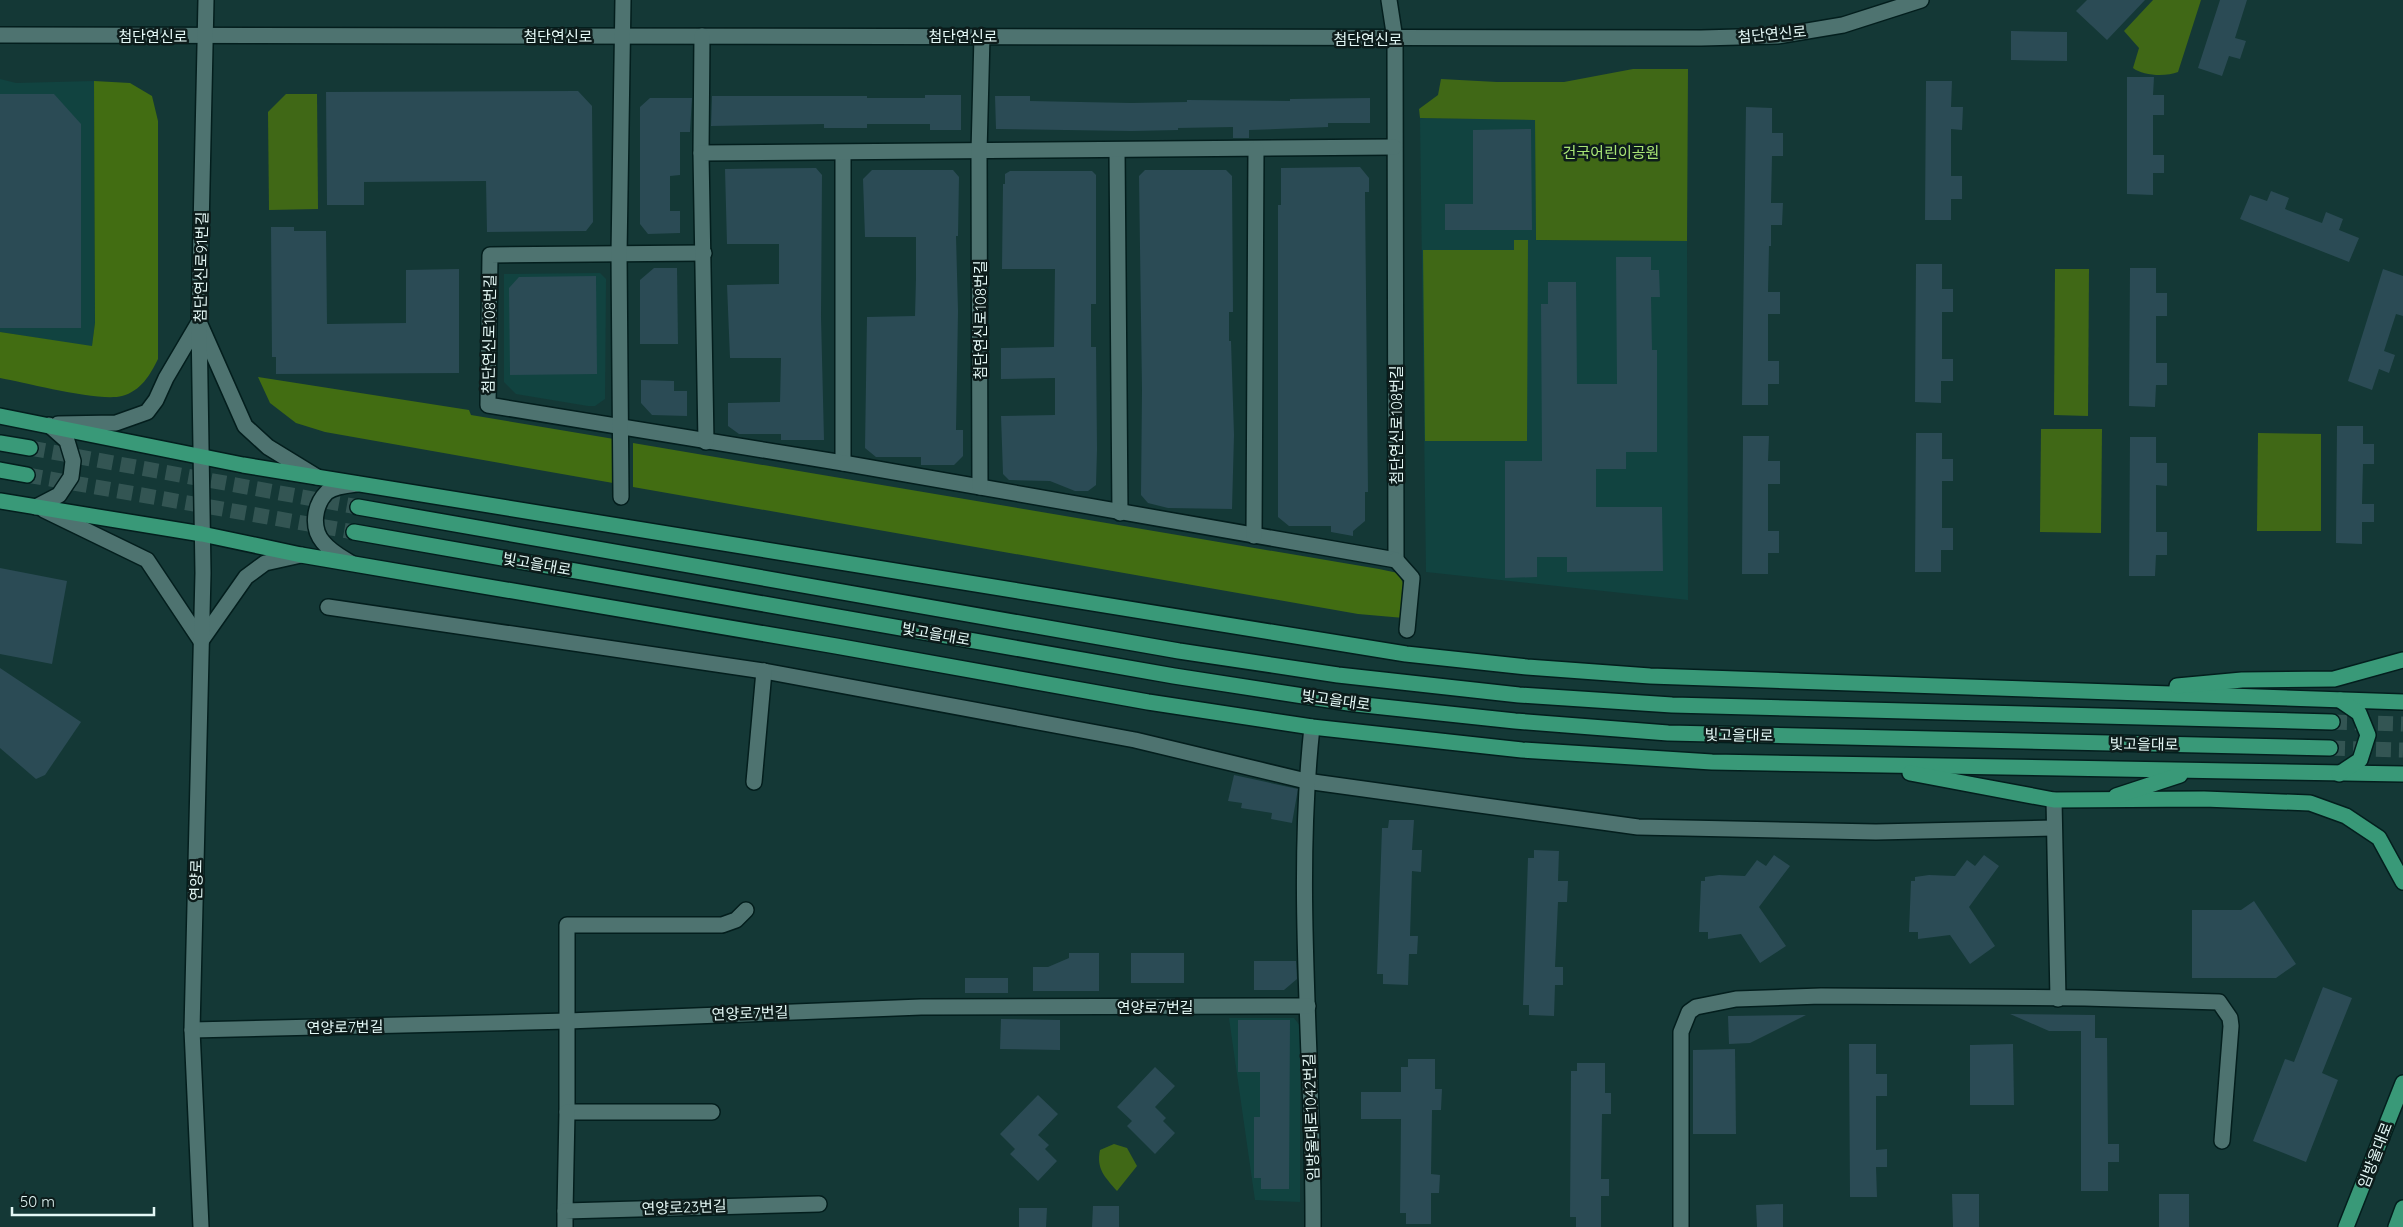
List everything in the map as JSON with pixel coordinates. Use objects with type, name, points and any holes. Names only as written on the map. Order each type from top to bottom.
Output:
[{"type":"main road","points":[[0,416],[201,458],[1406,654],[1527,667],[1650,676],[2403,702]]},
{"type":"main road","points":[[0,443],[30,448]]},
{"type":"main road","points":[[0,470],[27,475]]},
{"type":"main road","points":[[0,501],[202,534],[301,555],[836,646],[1148,702],[1312,727],[1522,750],[1712,762],[2192,772],[2403,774]]},
{"type":"main road","name":"빛고을대로","points":[[358,507],[1179,651],[1338,675],[1519,696],[1672,705],[2332,722]]},
{"type":"main road","name":"빛고을대로","points":[[354,532],[1174,676],[1374,706],[1515,721],[1668,733],[2330,748]]},
{"type":"main road","points":[[2111,692],[2242,680],[2334,679],[2403,660]]},
{"type":"main road","points":[[2339,774],[2360,760],[2368,735],[2359,713],[2340,700]]},
{"type":"main road","points":[[1867,765],[2054,800],[2204,799],[2310,803],[2346,816],[2379,838],[2403,882]]},
{"type":"main road","points":[[2103,800],[2192,772]]},
{"type":"main road","name":"임방울대로","points":[[2346,1227],[2403,1083]]},
{"type":"main road","points":[[2396,1227],[2403,1208]]},
{"type":"street","name":"첨단연신로91번길","points":[[202,534],[200,322],[206,0]]},
{"type":"street","points":[[622,497],[619,254],[623,0]]},
{"type":"street","name":"첨단연신로108번길","points":[[704,252],[490,255],[488,405],[843,463],[1396,560],[1395,39],[1389,0]]},
{"type":"street","name":"첨단연신로","points":[[0,35],[982,36],[1395,39],[1701,38],[1777,36],[1843,26],[1920,0]]},
{"type":"street","points":[[702,36],[701,153],[706,442]]},
{"type":"street","name":"첨단연신로108번길","points":[[980,487],[979,152],[982,36]]},
{"type":"street","points":[[701,153],[1394,147]]},
{"type":"street","points":[[1254,536],[1256,149]]},
{"type":"street","points":[[1117,150],[1120,513]]},
{"type":"street","points":[[843,152],[843,463]]},
{"type":"street","points":[[49,425],[116,423],[147,412],[156,400],[166,378],[200,322]]},
{"type":"street","points":[[200,322],[245,426],[268,447],[317,477]]},
{"type":"street","points":[[36,507],[59,495],[71,477],[73,461],[67,441],[49,425]]},
{"type":"street","points":[[353,564],[333,552],[322,541],[316,528],[316,514],[320,502],[328,491],[342,486],[361,484]]},
{"type":"street","points":[[36,507],[147,560],[201,640],[246,577],[264,563],[301,555]]},
{"type":"street","name":"연양로","points":[[201,1227],[192,1030],[202,534]]},
{"type":"street","points":[[1396,560],[1412,578],[1407,630]]},
{"type":"street","points":[[328,608],[764,671],[1135,740],[1306,781],[1638,827],[1876,832],[2054,828]]},
{"type":"street","points":[[754,782],[764,671]]},
{"type":"street","name":"임방울대로1042번길","points":[[1312,727],[1306,781],[1304,868],[1313,1227]]},
{"type":"street","points":[[2054,800],[2058,999]]},
{"type":"street","points":[[565,1227],[568,1021],[567,925],[722,925],[736,920],[746,910]]},
{"type":"street","points":[[1681,1227],[1681,1032],[1689,1012],[1696,1007],[1736,999],[1821,996],[2219,1002],[2230,1018],[2231,1026],[2222,1141]]},
{"type":"street","name":"연양로7번길","points":[[192,1030],[568,1021],[921,1007],[1308,1006]]},
{"type":"street","points":[[567,1112],[712,1112]]},
{"type":"street","name":"연양로23번길","points":[[565,1211],[819,1204]]},
{"type":"shaded area","points":[[0,79],[16,83],[94,81],[95,323],[92,347],[0,332]]},
{"type":"shaded area","points":[[1420,118],[1535,119],[1536,240],[1687,241],[1688,600],[1426,572]]},
{"type":"shaded area","points":[[600,273],[606,279],[605,399],[595,406],[588,406],[516,394],[504,382],[504,274]]},
{"type":"shaded area","points":[[1229,1018],[1294,1018],[1300,1026],[1300,1202],[1255,1200]]},
{"type":"green space","points":[[2153,0],[2201,0],[2178,72],[2173,74],[2148,74],[2133,68],[2139,48],[2124,31]]},
{"type":"green space","name":"건국어린이공원","points":[[1633,69],[1688,69],[1687,241],[1536,240],[1535,120],[1420,118],[1419,109],[1438,95],[1441,79],[1497,82],[1564,82]]},
{"type":"green space","points":[[94,81],[130,83],[152,96],[158,121],[158,359],[140,386],[129,394],[111,397],[80,394],[0,378],[0,332],[92,346],[95,323]]},
{"type":"green space","points":[[286,94],[317,94],[318,209],[269,210],[268,112]]},
{"type":"green space","points":[[1514,240],[1528,240],[1527,441],[1425,441],[1423,250],[1514,250]]},
{"type":"green space","points":[[2055,269],[2089,269],[2088,416],[2054,415]]},
{"type":"green space","points":[[258,377],[469,410],[471,415],[614,439],[613,483],[325,432],[296,423],[270,403]]},
{"type":"green space","points":[[2041,429],[2102,429],[2101,533],[2040,532]]},
{"type":"green space","points":[[2258,433],[2321,434],[2321,531],[2257,531]]},
{"type":"green space","points":[[633,443],[1398,573],[1404,585],[1404,618],[1358,614],[633,487]]},
{"type":"green space","points":[[1114,1144],[1127,1148],[1137,1166],[1117,1191],[1105,1177],[1099,1162],[1100,1150]]},
{"type":"building","points":[[2087,0],[2145,0],[2107,40],[2076,11]]},
{"type":"building","points":[[2220,0],[2247,0],[2235,38],[2246,41],[2240,59],[2229,56],[2222,76],[2198,68]]},
{"type":"building","points":[[2011,31],[2067,32],[2067,61],[2011,60]]},
{"type":"building","points":[[2127,77],[2154,77],[2153,95],[2164,95],[2164,115],[2153,115],[2153,155],[2164,155],[2164,173],[2153,173],[2153,195],[2127,194]]},
{"type":"building","points":[[1926,81],[1952,81],[1951,107],[1963,107],[1962,130],[1951,129],[1951,176],[1962,176],[1962,199],[1951,199],[1951,220],[1925,220]]},
{"type":"building","points":[[578,91],[592,106],[593,222],[586,231],[487,232],[486,181],[364,182],[364,205],[327,205],[326,92]]},
{"type":"building","points":[[0,94],[54,94],[81,124],[81,328],[0,328]]},
{"type":"building","points":[[925,95],[961,95],[961,130],[930,130],[930,124],[867,124],[867,128],[824,128],[824,124],[711,126],[712,96],[925,98]]},
{"type":"building","points":[[995,96],[1030,96],[1030,101],[1131,103],[1187,102],[1187,100],[1290,101],[1290,99],[1370,98],[1370,123],[1328,123],[1328,127],[1249,130],[1249,138],[1233,138],[1233,127],[1132,131],[996,129]]},
{"type":"building","points":[[650,98],[692,98],[690,132],[680,132],[680,175],[670,176],[670,211],[680,211],[680,233],[648,234],[640,224],[640,107]]},
{"type":"building","points":[[1746,107],[1772,108],[1772,133],[1783,133],[1783,156],[1772,156],[1771,203],[1783,203],[1782,225],[1771,225],[1768,292],[1780,292],[1780,314],[1768,314],[1768,361],[1779,361],[1779,384],[1768,384],[1768,405],[1742,405]]},
{"type":"building","points":[[1531,129],[1532,230],[1445,230],[1445,204],[1473,204],[1473,130]]},
{"type":"building","points":[[1360,167],[1369,178],[1369,192],[1365,192],[1368,492],[1365,492],[1365,521],[1353,531],[1353,536],[1331,532],[1331,526],[1289,526],[1278,517],[1278,205],[1281,205],[1281,168]]},
{"type":"building","points":[[816,168],[822,175],[821,317],[824,440],[781,440],[781,434],[739,434],[728,426],[728,403],[780,402],[781,358],[730,358],[727,285],[779,284],[779,244],[727,244],[725,169]]},
{"type":"building","points":[[872,170],[953,170],[959,177],[958,236],[956,236],[958,311],[956,430],[963,430],[963,456],[954,465],[921,465],[921,457],[876,457],[865,448],[867,317],[915,316],[916,278],[916,237],[865,237],[863,179]]},
{"type":"building","points":[[1145,170],[1226,170],[1232,176],[1233,312],[1229,312],[1229,341],[1231,341],[1234,435],[1232,509],[1168,508],[1148,503],[1141,495],[1142,390],[1139,176]]},
{"type":"building","points":[[1010,171],[1092,171],[1096,175],[1096,304],[1091,304],[1091,347],[1096,347],[1097,449],[1096,485],[1088,491],[1075,491],[1050,481],[1009,480],[1003,474],[1001,416],[1055,415],[1055,378],[1001,379],[1001,348],[1054,347],[1055,269],[1002,269],[1003,184],[1005,184],[1005,174]]},
{"type":"building","points":[[2271,191],[2289,198],[2285,209],[2322,223],[2326,212],[2343,219],[2339,230],[2359,238],[2349,262],[2240,219],[2250,195],[2267,201]]},
{"type":"building","points":[[271,227],[294,227],[294,231],[326,231],[327,324],[406,323],[406,270],[459,269],[459,373],[276,374],[276,357],[272,357]]},
{"type":"building","points":[[1616,257],[1651,257],[1651,270],[1659,270],[1660,297],[1651,297],[1652,350],[1657,350],[1657,452],[1626,452],[1626,469],[1596,469],[1596,507],[1662,507],[1663,571],[1567,572],[1567,557],[1537,557],[1537,577],[1505,578],[1505,461],[1542,461],[1541,304],[1548,304],[1548,282],[1576,282],[1577,384],[1617,384]]},
{"type":"building","points":[[1916,264],[1942,264],[1942,289],[1953,289],[1953,312],[1942,312],[1942,359],[1953,359],[1953,381],[1941,381],[1941,403],[1915,402]]},
{"type":"building","points":[[654,268],[677,268],[678,344],[640,344],[640,280]]},
{"type":"building","points":[[2130,268],[2156,268],[2156,293],[2167,293],[2167,316],[2156,316],[2156,363],[2167,363],[2167,385],[2156,385],[2155,407],[2129,406]]},
{"type":"building","points":[[2383,269],[2403,276],[2403,316],[2396,314],[2384,351],[2395,355],[2389,373],[2379,369],[2372,390],[2348,381]]},
{"type":"building","points":[[596,276],[597,374],[510,375],[509,288],[519,277]]},
{"type":"building","points":[[641,380],[674,381],[674,391],[687,391],[687,416],[652,415],[641,403]]},
{"type":"building","points":[[2337,426],[2363,426],[2363,444],[2374,444],[2374,464],[2363,464],[2362,504],[2374,504],[2374,522],[2362,522],[2362,544],[2336,543]]},
{"type":"building","points":[[1916,433],[1942,433],[1942,459],[1953,459],[1953,481],[1942,481],[1942,528],[1953,528],[1953,550],[1941,550],[1941,572],[1915,572]]},
{"type":"building","points":[[1743,436],[1769,436],[1768,461],[1780,461],[1780,484],[1768,484],[1768,531],[1779,531],[1779,553],[1768,553],[1768,574],[1742,574]]},
{"type":"building","points":[[2130,437],[2156,437],[2156,463],[2167,463],[2167,486],[2156,485],[2156,532],[2167,532],[2167,555],[2156,555],[2155,576],[2129,576]]},
{"type":"building","points":[[0,568],[67,581],[52,664],[0,654]]},
{"type":"building","points":[[0,668],[81,722],[45,775],[36,779],[0,748]]},
{"type":"building","points":[[1234,775],[1298,789],[1292,823],[1271,819],[1272,813],[1241,808],[1242,803],[1228,801]]},
{"type":"building","points":[[1389,820],[1414,820],[1412,850],[1422,850],[1421,872],[1412,871],[1410,936],[1418,936],[1417,954],[1409,954],[1408,985],[1383,984],[1383,974],[1377,974],[1382,828],[1388,828]]},
{"type":"building","points":[[1534,850],[1559,851],[1558,881],[1568,881],[1567,902],[1558,902],[1555,967],[1563,967],[1563,985],[1555,985],[1554,1016],[1529,1015],[1529,1005],[1523,1005],[1528,858],[1534,858]]},
{"type":"building","points":[[1774,855],[1790,866],[1759,907],[1786,946],[1760,963],[1741,934],[1708,939],[1708,932],[1699,932],[1701,881],[1705,881],[1705,877],[1719,875],[1745,876],[1757,860],[1766,866]]},
{"type":"building","points":[[1984,855],[1999,866],[1969,907],[1995,946],[1970,964],[1950,935],[1918,939],[1918,932],[1909,932],[1911,881],[1915,881],[1915,877],[1929,875],[1955,876],[1967,860],[1975,866]]},
{"type":"building","points":[[2254,901],[2296,964],[2276,978],[2192,978],[2192,910],[2241,910]]},
{"type":"building","points":[[1069,953],[1099,953],[1099,991],[1033,991],[1033,967],[1048,967],[1069,958]]},
{"type":"building","points":[[1131,953],[1184,953],[1184,983],[1131,983]]},
{"type":"building","points":[[1254,961],[1296,961],[1297,979],[1284,990],[1254,990]]},
{"type":"building","points":[[965,978],[1008,978],[1008,993],[965,993]]},
{"type":"building","points":[[2323,987],[2352,998],[2322,1073],[2338,1080],[2306,1162],[2253,1141],[2285,1059],[2294,1062]]},
{"type":"building","points":[[2010,1014],[2095,1015],[2095,1038],[2107,1038],[2108,1144],[2119,1144],[2119,1162],[2108,1162],[2108,1191],[2081,1191],[2081,1031],[2049,1031]]},
{"type":"building","points":[[1806,1015],[1750,1043],[1729,1044],[1728,1016]]},
{"type":"building","points":[[1001,1019],[1060,1020],[1060,1050],[1000,1049]]},
{"type":"building","points":[[1238,1020],[1290,1020],[1289,1189],[1261,1189],[1261,1178],[1254,1178],[1254,1117],[1260,1117],[1260,1072],[1238,1072]]},
{"type":"building","points":[[1849,1044],[1876,1044],[1876,1074],[1887,1074],[1887,1096],[1876,1096],[1876,1150],[1887,1149],[1887,1167],[1876,1167],[1877,1197],[1850,1197]]},
{"type":"building","points":[[2013,1044],[2014,1105],[1970,1105],[1970,1045]]},
{"type":"building","points":[[1735,1049],[1736,1134],[1693,1134],[1693,1050]]},
{"type":"building","points":[[1408,1059],[1435,1059],[1435,1089],[1442,1089],[1441,1110],[1432,1110],[1431,1174],[1440,1175],[1439,1193],[1431,1193],[1431,1224],[1406,1224],[1406,1213],[1400,1213],[1401,1119],[1361,1119],[1361,1092],[1401,1092],[1401,1067],[1408,1067]]},
{"type":"building","points":[[1577,1063],[1605,1063],[1605,1093],[1611,1093],[1611,1114],[1602,1114],[1601,1179],[1609,1179],[1609,1196],[1601,1196],[1601,1227],[1576,1227],[1576,1217],[1570,1217],[1571,1071],[1577,1071]]},
{"type":"building","points":[[1155,1067],[1175,1086],[1155,1107],[1166,1118],[1163,1121],[1175,1133],[1155,1154],[1127,1126],[1132,1121],[1117,1107]]},
{"type":"building","points":[[1038,1095],[1058,1114],[1038,1135],[1049,1145],[1045,1149],[1057,1161],[1038,1181],[1010,1154],[1015,1149],[1000,1134]]},
{"type":"building","points":[[1952,1194],[1979,1194],[1979,1227],[1953,1227]]},
{"type":"building","points":[[2159,1194],[2189,1194],[2189,1227],[2159,1227]]},
{"type":"building","points":[[1783,1204],[1783,1227],[1757,1227],[1756,1205]]},
{"type":"building","points":[[1093,1206],[1119,1206],[1119,1227],[1092,1227]]},
{"type":"building","points":[[1019,1208],[1047,1208],[1046,1227],[1019,1227]]},
{"type":"tunnel","points":[[30,448],[358,507]]},
{"type":"tunnel","points":[[27,475],[354,532]]},
{"type":"tunnel","points":[[2332,722],[2403,724]]},
{"type":"tunnel","points":[[2330,748],[2403,750]]}]
